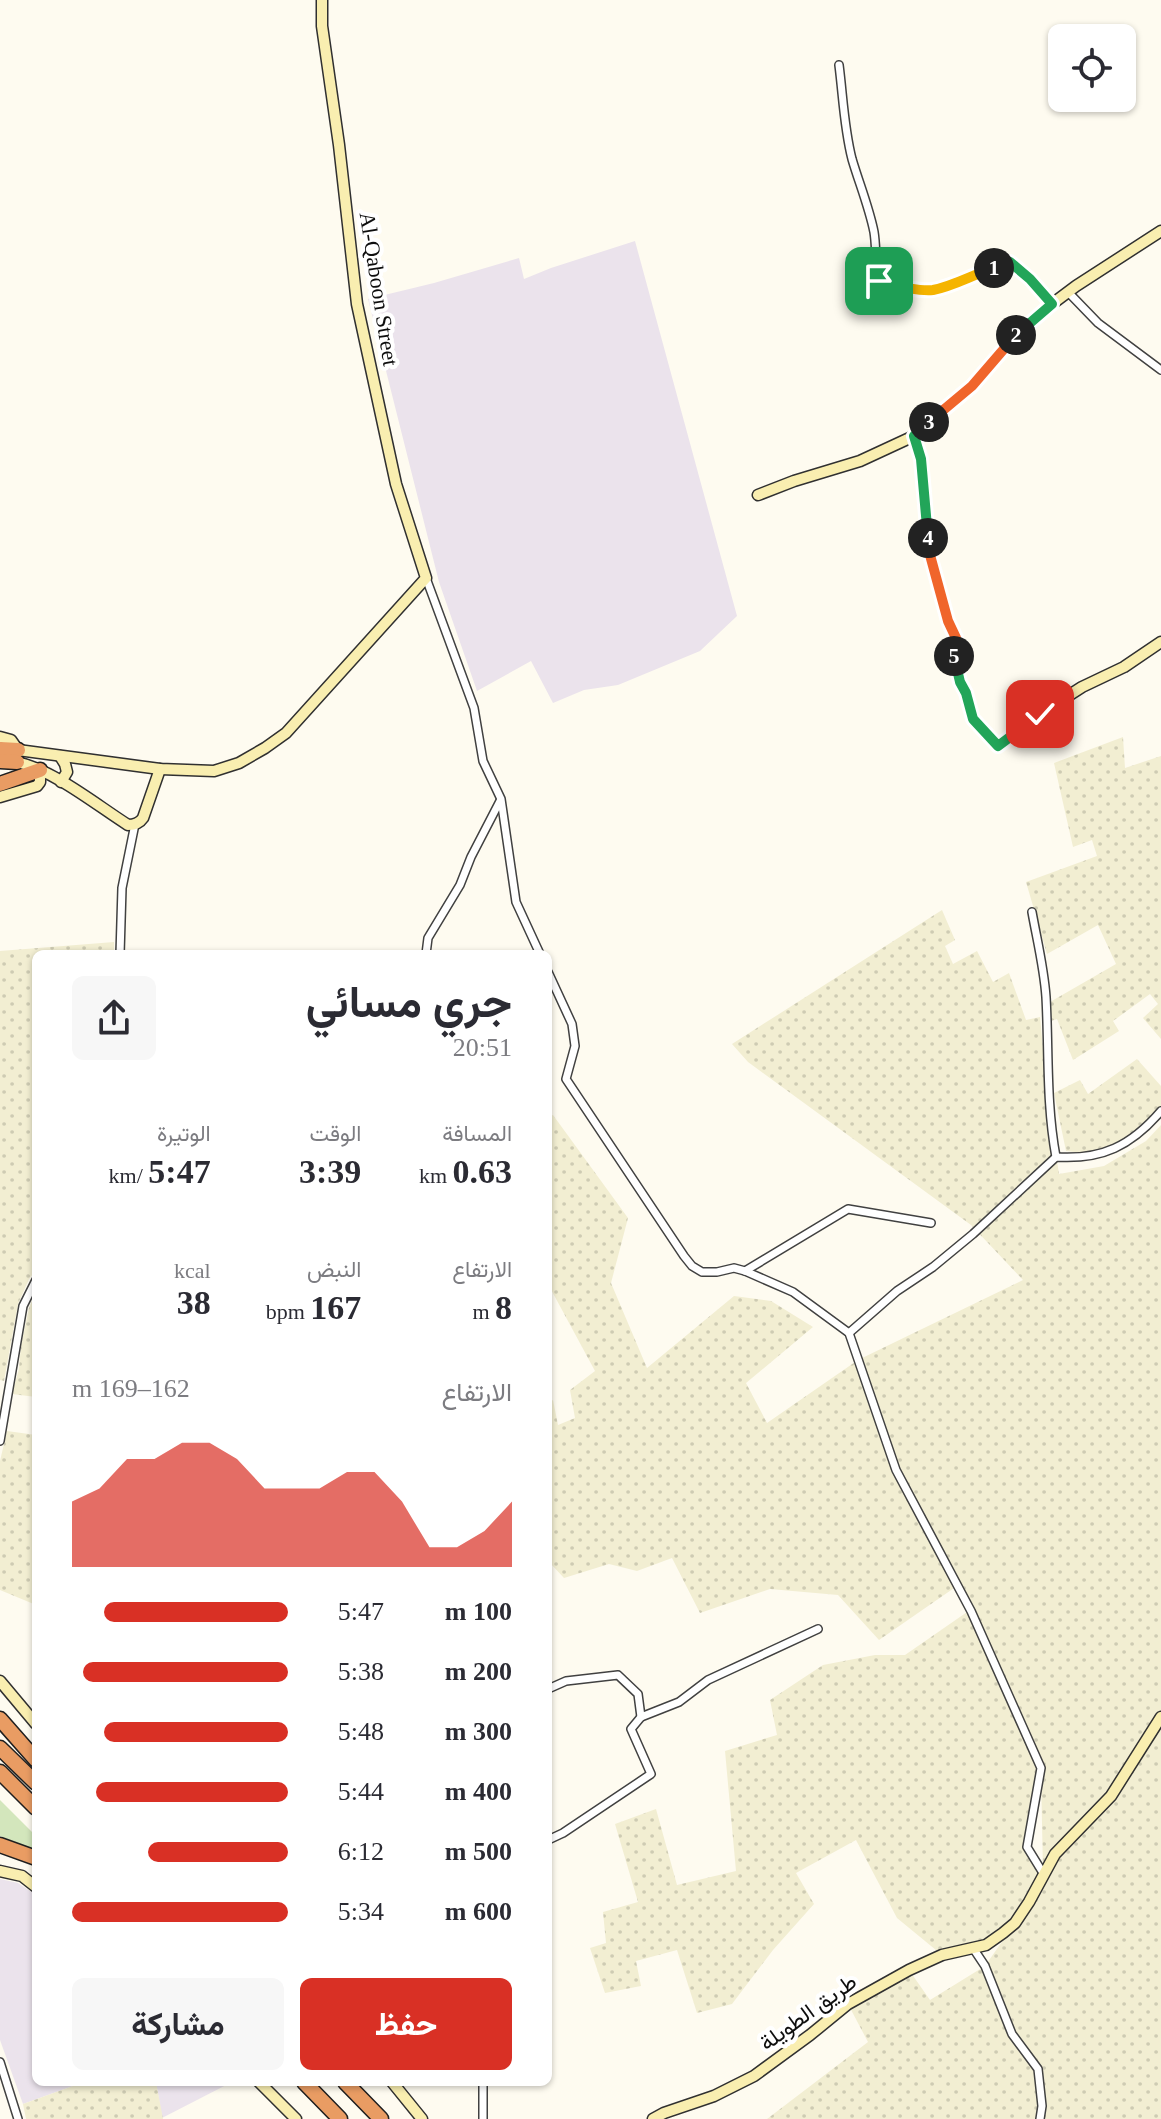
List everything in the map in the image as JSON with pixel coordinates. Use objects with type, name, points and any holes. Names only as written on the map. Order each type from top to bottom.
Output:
[{"type":"highway","points":[[0,749],[18,756]]},
{"type":"highway","points":[[0,761],[18,756]]},
{"type":"highway","points":[[0,784],[40,770]]},
{"type":"highway","points":[[0,1719],[32,1755]]},
{"type":"highway","points":[[0,1748],[32,1779]]},
{"type":"highway","points":[[0,1772],[32,1804]]},
{"type":"highway","points":[[0,1845],[32,1857]]},
{"type":"highway","points":[[308,2086],[340,2119]]},
{"type":"highway","points":[[349,2086],[381,2119]]},
{"type":"highway","points":[[317,2095],[327,2119]]},
{"type":"street","name":"Al-Qaboon Street","points":[[322,0],[322,26],[357,304],[396,484],[426,578]]},
{"type":"street","points":[[839,65],[851,155],[873,229],[882,287],[936,289],[1010,262],[1052,304]]},
{"type":"street","points":[[758,495],[860,461],[914,436],[972,386],[1003,349],[1052,304],[1161,231]]},
{"type":"street","points":[[1068,292],[1098,323],[1161,370]]},
{"type":"street","points":[[914,436],[921,459],[930,555],[948,621],[956,638],[953,655],[960,682],[973,719],[998,746],[1082,687],[1124,667],[1161,642]]},
{"type":"street","points":[[18,756],[60,756],[160,769],[214,771],[239,763],[286,733],[426,578],[474,708],[483,761],[501,799],[516,902],[538,950]]},
{"type":"street","points":[[0,737],[11,740],[18,756],[128,825],[141,821],[160,769]]},
{"type":"street","points":[[60,756],[67,772],[61,782]]},
{"type":"street","points":[[0,797],[37,786],[40,770]]},
{"type":"street","points":[[426,950],[428,938],[460,885],[501,799]]},
{"type":"street","points":[[120,950],[122,888],[135,824]]},
{"type":"street","points":[[1032,912],[1043,964],[1048,1102],[1056,1157]]},
{"type":"street","points":[[552,981],[572,1024],[575,1046],[566,1079],[692,1266],[702,1272],[734,1268],[745,1271],[793,1292],[849,1333],[896,1470],[971,1611],[1041,1768],[1027,1847],[1043,1873]]},
{"type":"street","points":[[849,1333],[897,1291],[973,1234],[1056,1157],[1085,1158],[1111,1151],[1131,1139],[1161,1111]]},
{"type":"street","points":[[745,1271],[848,1209],[931,1223]]},
{"type":"street","points":[[0,1441],[23,1306],[32,1288]]},
{"type":"street","points":[[552,1838],[651,1774],[631,1729],[641,1717],[679,1702],[708,1680],[818,1629]]},
{"type":"street","points":[[552,1687],[566,1681],[618,1675],[638,1694],[641,1717]]},
{"type":"street","points":[[0,1681],[32,1719]]},
{"type":"street","name":"طريق الطويلة","points":[[653,2119],[714,2096],[754,2076],[848,2004],[942,1955],[986,1945],[1015,1923],[1055,1854],[1111,1796],[1161,1717]]},
{"type":"street","points":[[0,1871],[22,1876],[32,1884]]},
{"type":"street","points":[[973,1948],[985,1966],[1012,2034],[1038,2069],[1042,2106],[1040,2119]]},
{"type":"street","points":[[0,2062],[18,2119]]},
{"type":"street","points":[[263,2086],[296,2119]]},
{"type":"street","points":[[395,2086],[422,2119]]},
{"type":"street","points":[[483,2086],[483,2119]]},
{"type":"shaded area","points":[[635,241],[737,616],[700,651],[618,685],[584,690],[553,703],[531,661],[477,691],[439,582],[368,299],[519,258],[524,279]]},
{"type":"shaded area","points":[[1123,737],[1125,768],[1161,756],[1161,1039],[1143,1018],[1158,1004],[1150,994],[1113,1021],[1119,1031],[1073,1060],[1057,1019],[1051,1021],[1050,1002],[1116,964],[1098,925],[1047,954],[1026,882],[1097,856],[1092,840],[1073,847],[1054,763]]},
{"type":"shaded area","points":[[942,910],[955,940],[945,946],[953,964],[977,951],[993,982],[1009,973],[1026,1020],[1040,1017],[1059,1174],[1104,1166],[1146,1141],[1161,1125],[1161,2119],[767,2119],[868,2042],[848,2004],[909,1970],[930,2000],[985,1966],[1013,1926],[986,1945],[942,1955],[897,1918],[856,1840],[796,1873],[814,1904],[773,1950],[732,2004],[697,2013],[677,1950],[636,1961],[641,1986],[605,1993],[590,1948],[606,1943],[603,1912],[638,1902],[615,1824],[656,1809],[677,1885],[736,1871],[725,1751],[777,1735],[770,1700],[823,1665],[875,1655],[905,1655],[970,1610],[957,1586],[879,1640],[838,1595],[770,1589],[700,1613],[672,1558],[637,1571],[609,1564],[564,1578],[552,1565],[552,1401],[558,1425],[575,1418],[570,1390],[595,1371],[552,1291],[552,1115],[628,1218],[611,1283],[647,1368],[734,1296],[771,1301],[813,1327],[746,1383],[767,1423],[858,1360],[1023,1280],[971,1225],[748,1062],[732,1044]],"holes":[[[1041,1774],[1043,1872],[1027,1848]]]},
{"type":"shaded area","points":[[114,942],[114,950],[32,950],[32,1275],[18,1304],[4,1381],[0,1380],[0,951]]},
{"type":"shaded area","points":[[1137,1059],[1161,1086],[1161,1106],[1131,1134],[1110,1147],[1084,1153],[1066,1151],[1054,1093],[1080,1080],[1088,1094]]},
{"type":"shaded area","points":[[32,1301],[32,1396],[12,1394]]},
{"type":"shaded area","points":[[7,1431],[32,1434],[32,1603],[0,1590],[0,1461]]},
{"type":"shaded area","points":[[0,1879],[18,1883],[32,1892],[32,2086],[73,2086],[23,2104],[0,2040]]},
{"type":"shaded area","points":[[73,2086],[157,2086],[163,2119],[26,2119],[23,2104]]},
{"type":"shaded area","points":[[157,2086],[224,2086],[162,2118]]},
{"type":"green space","points":[[0,1800],[32,1832],[32,1848],[0,1836]]},
{"type":"route","points":[[879,281],[882,287],[929,290],[1010,262],[1052,304],[1023,328],[972,386],[914,436],[921,459],[930,555],[948,621],[956,638],[953,655],[973,719],[998,746],[1040,714]]}]
